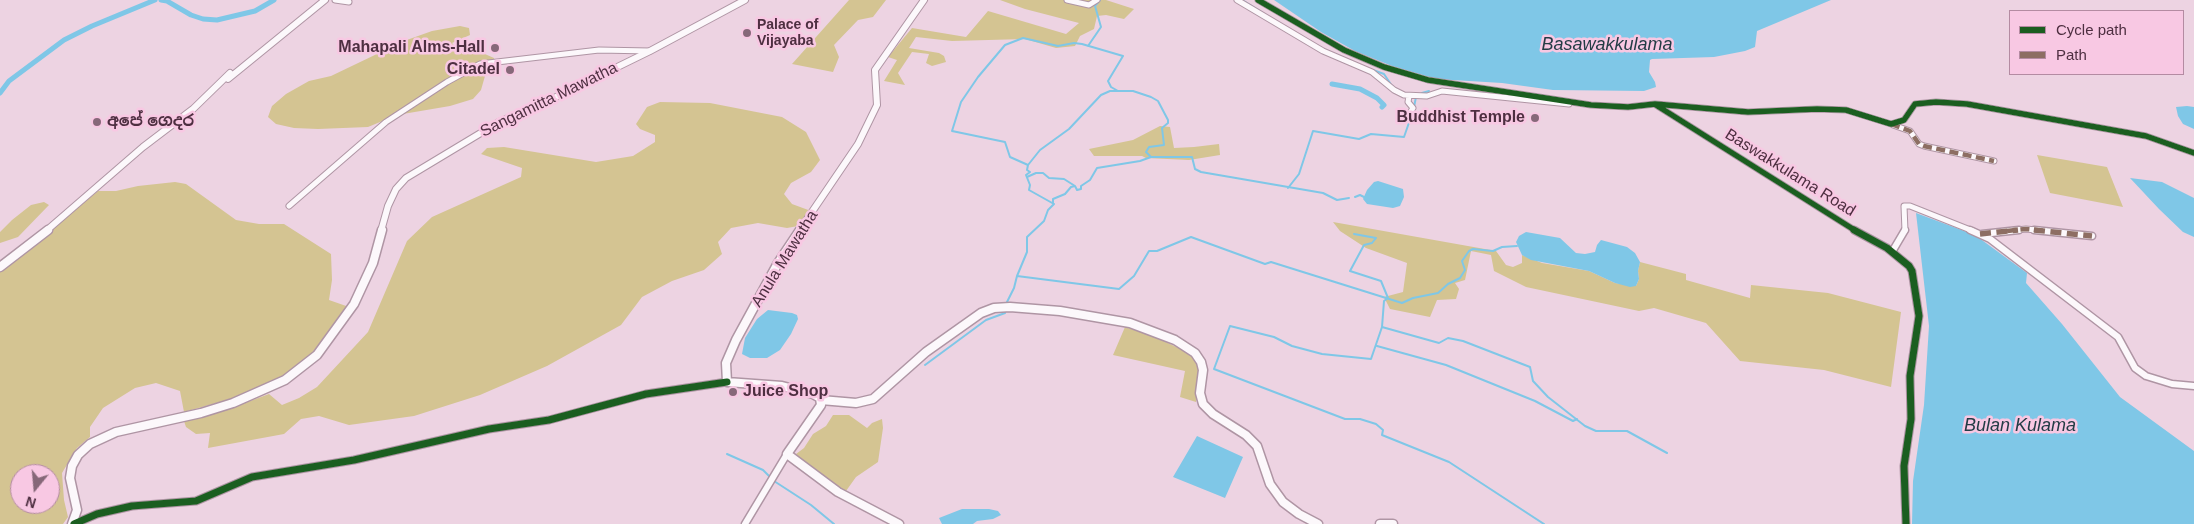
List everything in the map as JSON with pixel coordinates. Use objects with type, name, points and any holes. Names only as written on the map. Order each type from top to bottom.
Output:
[{"type":"main road","points":[[0,267],[30,245],[143,147],[206,98],[230,73],[228,79],[325,0]]},
{"type":"main road","name":"Sangamitta Mawatha","points":[[73,524],[77,510],[70,478],[72,466],[78,455],[90,444],[116,432],[201,413],[253,396],[285,380],[316,355],[336,331],[354,304],[373,264],[388,206],[396,190],[406,178],[503,120],[550,100],[650,51],[745,0]]},
{"type":"main road","name":"Anula Mawatha","points":[[727,382],[727,359],[736,340],[778,263],[858,144],[877,106],[875,70],[924,0]]},
{"type":"main road","points":[[727,382],[782,386],[813,394],[821,400],[856,403],[873,399],[926,352],[981,313],[1000,307],[1010,307],[1082,313],[1114,319],[1145,328],[1188,348],[1198,358],[1202,366],[1200,393],[1203,404],[1213,414],[1246,436],[1257,446],[1270,484],[1277,496],[1290,509],[1318,524]]},
{"type":"main road","points":[[821,400],[821,405],[787,454],[838,492],[899,524]]},
{"type":"main road","points":[[1380,524],[1393,524]]},
{"type":"street","points":[[335,0],[349,2]]},
{"type":"street","points":[[1067,0],[1089,5],[1097,0]]},
{"type":"street","points":[[1237,0],[1323,50],[1372,72],[1394,90],[1408,96],[1427,96],[1442,91],[1530,101],[1628,107],[1655,104],[1737,112],[1834,109],[1856,112],[1910,131],[1919,144],[1924,146],[1994,160]]},
{"type":"street","points":[[1258,0],[1344,50],[1404,74],[1428,80],[1581,103]]},
{"type":"street","points":[[289,206],[386,122],[447,82],[480,64],[599,50],[650,51]]},
{"type":"street","points":[[1408,96],[1408,102],[1413,108],[1410,113]]},
{"type":"street","points":[[1891,124],[1904,120],[1915,104],[1936,102],[1967,104],[2146,136],[2194,153]]},
{"type":"street","name":"Baswakkulama Road","points":[[1655,104],[1860,234],[1892,252],[1909,266],[1912,271],[1919,316],[1910,376],[1911,419],[1904,466],[1906,524]]},
{"type":"street","points":[[1892,252],[1904,232],[1902,208],[1904,206],[1910,206],[1980,234],[1990,239],[2118,337],[2135,368],[2146,376],[2172,384],[2194,386]]},
{"type":"street","points":[[1980,234],[2026,229],[2092,236]]},
{"type":"street","points":[[73,524],[97,514],[132,506],[196,501],[252,477],[354,460],[489,429],[549,420],[646,394],[727,382]]},
{"type":"street","points":[[745,524],[787,454]]},
{"type":"shaded area","points":[[849,0],[886,0],[873,17],[858,20],[834,45],[839,57],[833,72],[792,64]]},
{"type":"shaded area","points":[[1000,0],[1106,0],[1134,9],[1124,19],[1106,15],[1097,16],[1094,29],[1080,36],[1075,46],[1056,48],[1025,39],[952,41],[916,37],[909,48],[939,53],[944,56],[946,62],[932,66],[926,63],[929,54],[912,52],[898,73],[905,85],[884,81],[897,60],[888,57],[912,28],[966,37],[988,11],[1066,34],[1079,23],[1025,9]]},
{"type":"shaded area","points":[[460,26],[469,28],[470,35],[452,43],[458,49],[478,51],[494,58],[495,69],[485,76],[481,90],[473,99],[450,106],[397,115],[368,127],[294,128],[276,124],[268,117],[272,106],[286,94],[309,81],[331,76],[404,41],[432,31]]},
{"type":"shaded area","points":[[660,102],[710,103],[782,117],[806,132],[820,160],[811,172],[791,183],[784,194],[792,204],[811,211],[798,226],[787,228],[758,223],[731,228],[718,242],[722,254],[704,270],[672,281],[642,297],[621,325],[547,366],[480,395],[414,416],[349,425],[319,416],[301,419],[284,434],[208,448],[210,433],[196,434],[186,427],[184,421],[229,409],[269,394],[282,405],[299,398],[317,387],[368,332],[407,241],[432,217],[521,177],[522,168],[481,154],[487,148],[504,147],[596,162],[633,156],[655,142],[655,135],[640,129],[636,124],[647,107]]},
{"type":"shaded area","points":[[1160,126],[1170,127],[1174,148],[1219,144],[1220,155],[1189,160],[1146,158],[1142,156],[1094,156],[1089,149],[1133,140]]},
{"type":"shaded area","points":[[2037,155],[2107,167],[2123,207],[2050,193]]},
{"type":"shaded area","points":[[175,182],[186,184],[236,220],[259,224],[284,224],[331,254],[332,280],[329,300],[349,307],[307,359],[296,368],[270,383],[234,398],[184,412],[180,391],[156,383],[135,388],[103,408],[90,427],[90,437],[77,448],[62,473],[64,500],[68,517],[63,524],[0,524],[0,271],[98,191],[116,191],[138,186]]},
{"type":"shaded area","points":[[44,202],[49,205],[18,237],[0,243],[0,232],[12,220],[31,205]]},
{"type":"shaded area","points":[[1333,222],[1496,251],[1506,265],[1513,267],[1522,263],[1522,255],[1542,263],[1589,271],[1615,283],[1636,286],[1639,279],[1640,262],[1686,274],[1686,280],[1750,298],[1751,285],[1828,293],[1901,312],[1891,387],[1824,370],[1740,361],[1706,323],[1654,308],[1639,311],[1526,287],[1494,271],[1491,255],[1471,251],[1465,280],[1455,283],[1459,289],[1456,299],[1437,300],[1430,317],[1390,309],[1384,297],[1403,292],[1407,263],[1366,248],[1340,231]]},
{"type":"shaded area","points":[[1125,327],[1153,336],[1189,353],[1198,363],[1199,373],[1196,402],[1180,397],[1185,371],[1113,355]]},
{"type":"shaded area","points":[[833,415],[849,415],[867,428],[872,423],[882,419],[883,428],[878,462],[856,477],[846,491],[820,476],[796,454],[804,448],[813,434],[826,426]]},
{"type":"water","name":"Basawakkulama","points":[[1274,0],[1831,0],[1757,31],[1755,47],[1745,51],[1714,57],[1652,59],[1650,60],[1649,72],[1656,87],[1644,91],[1553,90],[1502,83],[1436,79],[1392,66],[1355,51],[1321,32]]},
{"type":"water","points":[[2176,107],[2194,107],[2194,129],[2183,124],[2178,116]]},
{"type":"water","points":[[2130,178],[2162,182],[2194,198],[2194,237],[2183,232]]},
{"type":"water","points":[[1378,181],[1403,189],[1404,197],[1400,206],[1393,208],[1367,204],[1363,199],[1367,190],[1374,182]]},
{"type":"water","name":"Bulan Kulama","points":[[1916,213],[1975,235],[2027,273],[2026,283],[2062,324],[2120,397],[2194,451],[2194,524],[1912,524],[1913,481],[1924,405],[1929,326]]},
{"type":"water","points":[[1526,232],[1560,238],[1576,253],[1595,252],[1601,240],[1627,247],[1635,253],[1640,262],[1639,279],[1636,286],[1630,287],[1615,283],[1589,271],[1531,260],[1522,255],[1516,242],[1519,236]]},
{"type":"water","points":[[768,310],[792,313],[797,315],[798,319],[780,350],[767,358],[750,358],[742,354],[745,338],[757,319]]},
{"type":"water","points":[[1197,436],[1243,457],[1225,498],[1173,477]]},
{"type":"water","points":[[962,509],[989,509],[998,511],[1001,515],[993,519],[977,521],[973,524],[942,524],[939,518]]},
{"type":"waterway","points":[[0,93],[9,81],[64,40],[92,26],[155,0]]},
{"type":"waterway","points":[[161,0],[167,1],[191,15],[203,19],[217,20],[255,11],[274,0]]},
{"type":"waterway","points":[[1088,46],[1101,27],[1095,6],[1100,0]]},
{"type":"waterway","points":[[1242,0],[1263,13]]},
{"type":"waterway","points":[[1028,165],[1010,157],[1005,142],[952,131],[961,102],[978,77],[1005,45],[1023,38],[1058,46],[1074,43],[1088,46]]},
{"type":"waterway","points":[[1088,46],[1123,56],[1108,81],[1111,87],[1118,91]]},
{"type":"waterway","points":[[1373,70],[1384,74],[1392,86]]},
{"type":"waterway","points":[[1332,84],[1360,89],[1377,98],[1384,105],[1382,107]]},
{"type":"waterway","points":[[1028,165],[1040,150],[1069,129],[1101,95],[1110,91],[1118,91]]},
{"type":"waterway","points":[[1118,91],[1133,91],[1158,101],[1168,120],[1168,123],[1162,128],[1164,145],[1149,147],[1146,152],[1151,157]]},
{"type":"waterway","points":[[1422,93],[1429,91]]},
{"type":"waterway","points":[[1414,107],[1416,97]]},
{"type":"waterway","points":[[1289,187],[1299,174],[1313,131],[1359,139],[1371,134],[1404,137],[1412,114]]},
{"type":"waterway","points":[[1075,186],[1077,190],[1081,189],[1081,186],[1090,180],[1097,168],[1140,161],[1151,157]]},
{"type":"waterway","points":[[1151,157],[1192,157],[1195,169],[1201,172],[1289,187]]},
{"type":"waterway","points":[[1017,276],[1027,252],[1027,237],[1044,221],[1048,210],[1054,204],[1029,190],[1030,185],[1026,175],[1030,172],[1027,170],[1028,165]]},
{"type":"waterway","points":[[1027,177],[1036,173],[1043,173],[1049,178],[1064,179],[1075,186]]},
{"type":"waterway","points":[[1053,203],[1053,199],[1065,194],[1071,187],[1075,186]]},
{"type":"waterway","points":[[1289,187],[1323,193],[1337,200],[1349,198]]},
{"type":"waterway","points":[[1355,197],[1360,195],[1364,197]]},
{"type":"waterway","points":[[1354,234],[1376,238],[1372,243],[1364,245],[1350,271],[1381,281],[1387,298]]},
{"type":"waterway","points":[[1017,276],[1119,289],[1134,276],[1149,251],[1157,251],[1191,237],[1265,264],[1271,262],[1387,298]]},
{"type":"waterway","points":[[1387,298],[1402,303],[1413,298],[1438,293],[1448,284],[1460,278],[1465,270],[1462,261],[1469,251],[1473,249],[1493,251],[1502,247],[1517,246]]},
{"type":"waterway","points":[[1006,304],[1014,288],[1017,276]]},
{"type":"waterway","points":[[1382,327],[1384,301],[1387,298]]},
{"type":"waterway","points":[[925,365],[986,320],[1005,313],[1006,309]]},
{"type":"waterway","points":[[1382,327],[1371,359],[1322,354],[1292,346],[1274,337],[1230,326],[1214,369],[1345,419],[1360,419],[1376,424],[1383,430],[1382,435],[1449,462],[1544,524]]},
{"type":"waterway","points":[[1382,327],[1439,343],[1448,338],[1463,341],[1530,367],[1533,381],[1548,397],[1576,419]]},
{"type":"waterway","points":[[1377,346],[1446,365],[1535,401],[1573,421],[1576,419]]},
{"type":"waterway","points":[[1576,419],[1596,431],[1627,431],[1667,453]]},
{"type":"waterway","points":[[727,454],[763,470],[771,478]]},
{"type":"waterway","points":[[774,481],[811,505],[834,524]]},
{"type":"marked path","points":[[1891,124],[1910,131],[1919,144],[1924,146],[1994,161]]},
{"type":"marked path","points":[[1980,234],[2026,229],[2092,236]]},
{"type":"cycle path","points":[[1258,0],[1344,50],[1384,67],[1428,80],[1591,105],[1628,107],[1655,104],[1748,112],[1817,109],[1846,110],[1891,124],[1904,120],[1915,104],[1936,102],[1967,104],[2146,136],[2194,153]]},
{"type":"cycle path","points":[[1656,105],[1861,234],[1887,248],[1909,266],[1912,271],[1919,316],[1910,376],[1911,419],[1904,466],[1906,524]]},
{"type":"cycle path","points":[[74,524],[97,514],[132,506],[196,501],[252,477],[354,460],[489,429],[549,420],[646,394],[727,382]]},
{"type":"place","name":"Palace of Vijayaba","points":[[747,33]]},
{"type":"place","name":"Mahapali Alms-Hall","points":[[495,48]]},
{"type":"place","name":"Citadel","points":[[510,70]]},
{"type":"place","name":"Buddhist Temple","points":[[1535,118]]},
{"type":"place","name":"අපේ ගෙදර","points":[[97,122]]},
{"type":"place","name":"Juice Shop","points":[[733,392]]}]
